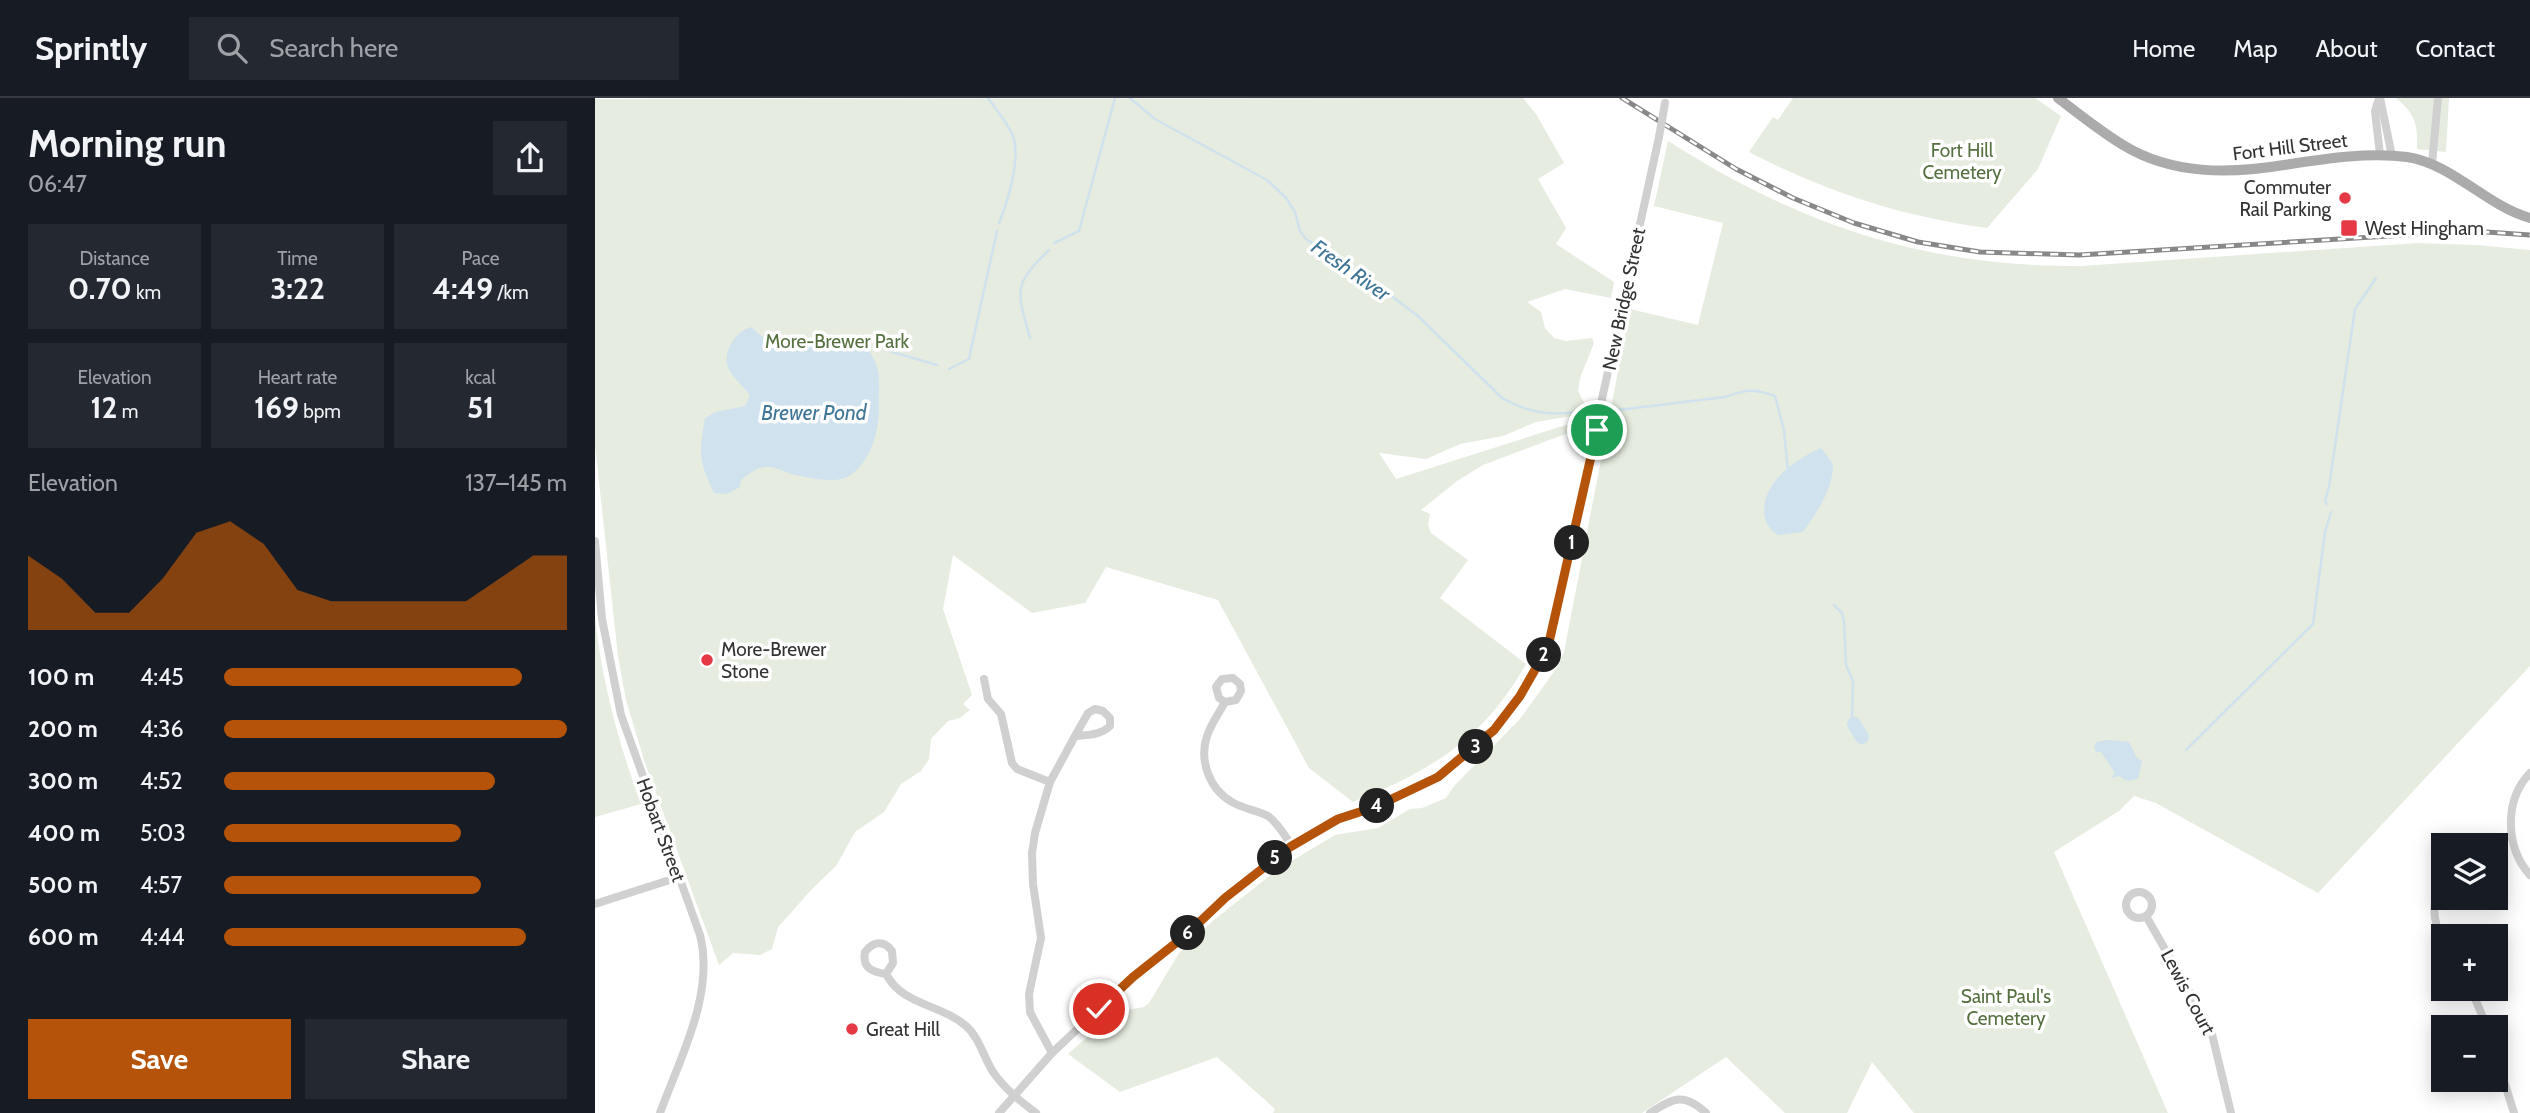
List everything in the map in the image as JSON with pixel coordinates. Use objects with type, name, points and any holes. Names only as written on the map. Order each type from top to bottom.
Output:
[{"type":"main road","name":"Fort Hill Street","points":[[2058,98],[2125,147],[2164,163],[2225,172],[2257,170],[2313,160],[2392,156],[2432,164],[2501,208],[2530,218]]},
{"type":"street","points":[[2380,98],[2375,111],[2380,155]]},
{"type":"street","points":[[2380,98],[2392,156]]},
{"type":"street","points":[[2432,164],[2438,98]]},
{"type":"street","name":"New Bridge Street","points":[[999,1113],[1052,1053],[1225,898],[1292,846],[1338,819],[1375,807],[1438,777],[1494,730],[1511,709],[1548,647],[1666,101]]},
{"type":"street","name":"Hobart Street","points":[[595,541],[602,619],[621,715],[702,942],[705,976],[694,1020],[660,1113]]},
{"type":"street","points":[[984,679],[988,699],[1001,714],[1011,763],[1017,769],[1050,782]]},
{"type":"street","points":[[1225,702],[1208,733],[1204,747],[1208,775],[1229,800],[1268,816],[1292,846]]},
{"type":"street","points":[[1052,1053],[1030,1012],[1029,994],[1041,938],[1033,884],[1032,853],[1035,832],[1050,782],[1075,736]]},
{"type":"street","points":[[2530,773],[2515,798],[2511,823],[2511,836],[2518,856],[2530,875]]},
{"type":"street","points":[[595,904],[679,877]]},
{"type":"street","name":"Lewis Court","points":[[2146,916],[2211,1030],[2231,1113]]},
{"type":"street","points":[[886,974],[890,982],[914,1001],[950,1016],[969,1028],[995,1074],[1014,1096],[1036,1113]]},
{"type":"street","points":[[2507,1092],[2514,1113]]},
{"type":"street","points":[[1650,1113],[1679,1098],[1694,1102],[1706,1113]]},
{"type":"green space","name":"More-Brewer Park","points":[[1523,98],[1536,114],[1564,163],[1538,179],[1566,228],[1556,244],[1614,282],[1611,298],[1565,289],[1527,302],[1541,312],[1545,328],[1554,338],[1566,341],[1592,338],[1594,343],[1580,378],[1578,391],[1586,407],[1584,414],[1536,422],[1503,436],[1460,444],[1426,459],[1379,453],[1396,479],[1585,419],[1584,427],[1483,465],[1457,481],[1421,510],[1430,514],[1428,525],[1431,533],[1468,560],[1440,598],[1526,664],[1492,713],[1453,750],[1407,778],[1353,802],[1309,768],[1218,600],[1106,567],[1085,603],[1032,613],[953,555],[943,609],[972,695],[963,704],[970,710],[960,718],[948,721],[931,739],[929,759],[921,771],[901,784],[884,812],[855,832],[836,866],[778,927],[772,949],[760,955],[733,953],[719,965],[644,760],[626,700],[618,656],[595,445],[595,99]]},
{"type":"green space","name":"Fort Hill Cemetery","points":[[1793,98],[2035,98],[2061,116],[2038,169],[1987,228],[1925,217],[1865,200],[1806,179],[1749,152],[1773,117],[1778,120]]},
{"type":"green space","points":[[2396,98],[2449,98],[2446,152],[2417,149],[2414,120]]},
{"type":"green space","name":"Saint Paul's Cemetery","points":[[1668,141],[1717,171],[1815,218],[1916,249],[1968,259],[2081,266],[2418,243],[2530,250],[2530,666],[2318,893],[2156,803],[2134,796],[2119,811],[2054,852],[2168,1113],[1914,1113],[1872,1062],[1847,1113],[1785,1113],[1726,1057],[1642,1113],[1273,1113],[1275,1109],[1217,1057],[1120,1092],[1068,1054],[1116,1012],[1144,1007],[1149,1003],[1179,953],[1214,920],[1278,869],[1335,835],[1378,828],[1410,809],[1422,808],[1446,798],[1455,785],[1520,719],[1558,666],[1564,652],[1630,309],[1698,325],[1723,223],[1654,206]]},
{"type":"green space","points":[[595,617],[612,712],[641,804],[595,817]]},
{"type":"water","name":"Brewer Pond","points":[[751,327],[774,347],[805,343],[824,348],[851,341],[864,343],[879,374],[879,418],[868,455],[849,476],[837,480],[823,480],[764,467],[749,474],[741,480],[740,487],[727,494],[714,493],[701,457],[705,418],[716,412],[745,406],[750,395],[731,373],[727,354],[736,337]]},
{"type":"water","points":[[1821,448],[1833,464],[1830,483],[1823,500],[1803,532],[1778,535],[1770,528],[1765,518],[1767,495],[1780,475],[1800,459]]},
{"type":"water","points":[[2096,742],[2129,742],[2137,758],[2142,761],[2138,778],[2128,781],[2120,776],[2111,778],[2115,773],[2101,752],[2096,752],[2094,747]]},
{"type":"waterway","points":[[988,98],[1008,126],[1015,145],[1012,180],[999,223]]},
{"type":"waterway","points":[[1054,243],[1079,231],[1115,98]]},
{"type":"waterway","name":"Fresh River","points":[[1130,98],[1155,119],[1267,180],[1286,198],[1306,239],[1374,283],[1418,316],[1502,398],[1543,412],[1586,411]]},
{"type":"waterway","points":[[949,369],[969,359],[997,231]]},
{"type":"waterway","points":[[1030,338],[1022,309],[1021,289],[1029,272],[1049,250]]},
{"type":"waterway","points":[[2327,504],[2325,501],[2355,309],[2376,278]]},
{"type":"waterway","points":[[889,351],[937,365]]},
{"type":"waterway","name":"Fresh River","points":[[1618,410],[1725,397],[1745,391],[1775,396],[1784,430],[1788,471]]},
{"type":"waterway","points":[[2186,750],[2313,624],[2325,532],[2331,512]]},
{"type":"waterway","points":[[1834,605],[1842,613],[1844,622],[1846,665],[1853,681],[1852,719]]},
{"type":"waterway","points":[[1854,724],[1862,737]]},
{"type":"railway","points":[[1622,98],[1736,169],[1793,198],[1854,223],[1918,242],[1980,252],[2079,255],[2472,231],[2530,235]]},
{"type":"place","name":"Commuter Rail Parking","points":[[2345,198]]},
{"type":"place","name":"West Hingham","points":[[2349,228]]},
{"type":"place","name":"More-Brewer Stone","points":[[707,660]]},
{"type":"place","name":"Great Hill","points":[[852,1029]]},
{"type":"route","points":[[1099,1009],[1225,898],[1290,847],[1338,819],[1375,807],[1438,777],[1494,730],[1520,696],[1548,647],[1597,430]]}]
